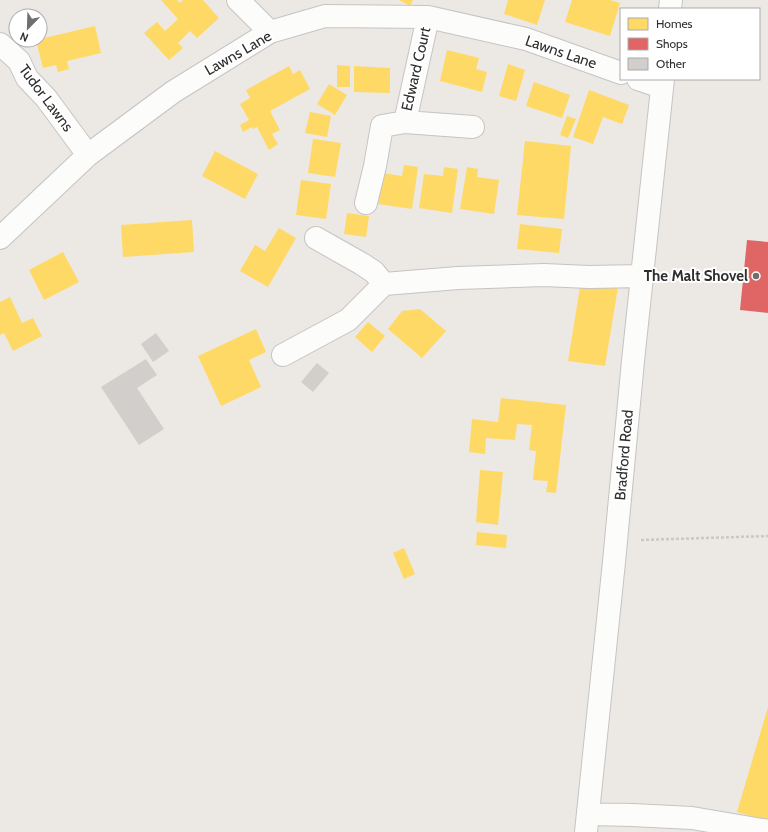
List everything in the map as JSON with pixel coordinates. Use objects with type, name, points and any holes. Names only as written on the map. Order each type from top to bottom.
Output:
[{"type":"street","points":[[238,0],[270,32]]},
{"type":"street","name":"Lawns Lane","points":[[0,238],[88,155],[173,92],[270,32],[325,16],[428,17],[526,39],[620,73]]},
{"type":"street","name":"Edward Court","points":[[405,122],[428,17]]},
{"type":"street","name":"Tudor Lawns","points":[[0,44],[19,61],[27,78],[46,98],[88,155]]},
{"type":"street","points":[[644,80],[662,83]]},
{"type":"street","name":"Bradford Road","points":[[587,823],[662,83]]},
{"type":"street","name":"Edward Court","points":[[366,203],[375,166],[382,126],[405,122],[473,127]]},
{"type":"street","points":[[316,238],[374,272],[384,284]]},
{"type":"street","points":[[283,355],[348,320],[384,284],[458,278],[544,275],[589,277],[642,276]]},
{"type":"street","points":[[587,823],[632,815],[692,818],[768,831]]},
{"type":"path","points":[[616,541],[768,536]]},
{"type":"building: Homes","points":[[161,0],[177,0],[180,3],[183,0],[203,0],[219,18],[197,38],[190,31],[178,43],[183,48],[169,60],[144,33],[157,22],[165,31],[178,19]]},
{"type":"building: Homes","points":[[399,0],[413,0],[410,6]]},
{"type":"building: Homes","points":[[508,0],[545,0],[537,25],[504,14]]},
{"type":"building: Homes","points":[[572,0],[610,0],[620,3],[610,36],[565,22]]},
{"type":"building: Homes","points":[[95,26],[101,53],[67,61],[69,69],[58,72],[56,65],[43,68],[38,48],[48,48],[48,37]]},
{"type":"building: Homes","points":[[447,50],[479,58],[476,69],[487,72],[482,92],[440,81]]},
{"type":"building: Homes","points":[[508,64],[525,70],[516,101],[499,96]]},
{"type":"building: Homes","points":[[337,65],[350,66],[350,87],[337,87]]},
{"type":"building: Homes","points":[[289,66],[293,74],[300,70],[310,89],[270,111],[280,130],[272,134],[278,144],[269,150],[257,127],[253,129],[252,127],[243,132],[240,125],[249,120],[240,104],[250,98],[246,90]]},
{"type":"building: Homes","points":[[354,66],[390,68],[390,93],[354,92]]},
{"type":"building: Homes","points":[[534,82],[570,95],[562,118],[526,106]]},
{"type":"building: Homes","points":[[329,84],[347,95],[335,115],[317,104]]},
{"type":"building: Homes","points":[[589,90],[629,105],[622,124],[603,117],[593,144],[573,137]]},
{"type":"building: Homes","points":[[310,112],[331,116],[327,137],[305,133]]},
{"type":"building: Homes","points":[[567,116],[576,119],[568,138],[560,135]]},
{"type":"building: Homes","points":[[313,139],[341,143],[335,177],[308,173]]},
{"type":"building: Homes","points":[[525,141],[571,146],[564,219],[517,215]]},
{"type":"building: Homes","points":[[215,151],[258,174],[245,199],[202,176]]},
{"type":"building: Homes","points":[[404,165],[418,167],[412,209],[378,204],[383,173],[402,176]]},
{"type":"building: Homes","points":[[444,167],[458,169],[452,213],[419,208],[424,174],[443,176]]},
{"type":"building: Homes","points":[[467,167],[478,169],[477,177],[499,180],[494,214],[460,209]]},
{"type":"building: Homes","points":[[301,180],[331,184],[326,219],[296,215]]},
{"type":"building: Homes","points":[[347,213],[369,216],[366,237],[344,234]]},
{"type":"building: Homes","points":[[192,220],[194,252],[123,257],[121,225]]},
{"type":"building: Homes","points":[[520,224],[562,229],[559,253],[517,249]]},
{"type":"building: Homes","points":[[279,228],[296,238],[268,287],[240,271],[255,245],[265,251]]},
{"type":"building: Homes","points":[[63,252],[79,282],[44,300],[29,270]]},
{"type":"building: Homes","points":[[581,281],[618,287],[605,366],[568,361]]},
{"type":"building: Homes","points":[[10,297],[22,323],[33,318],[42,336],[13,351],[4,333],[0,335],[0,302]]},
{"type":"building: Homes","points":[[420,309],[446,331],[422,358],[388,329],[402,311]]},
{"type":"building: Homes","points":[[368,322],[385,336],[372,352],[355,337]]},
{"type":"building: Homes","points":[[256,329],[266,352],[249,360],[261,387],[221,406],[198,356]]},
{"type":"building: Homes","points":[[501,398],[566,405],[556,493],[546,492],[548,481],[533,480],[536,451],[529,450],[532,425],[517,424],[515,440],[486,438],[485,454],[469,452],[472,419],[498,422]]},
{"type":"building: Homes","points":[[480,470],[503,472],[498,525],[476,522]]},
{"type":"building: Homes","points":[[477,532],[507,535],[506,548],[476,545]]},
{"type":"building: Homes","points":[[404,548],[415,574],[404,579],[393,553]]},
{"type":"building: Homes","points":[[768,707],[768,821],[737,812]]},
{"type":"building: Shops","name":"The Malt Shovel","points":[[747,240],[768,242],[768,313],[740,310]]},
{"type":"building: Other","points":[[156,333],[169,351],[153,362],[141,344]]},
{"type":"building: Other","points":[[146,359],[157,375],[137,388],[164,429],[139,445],[101,387]]},
{"type":"building: Other","points":[[317,363],[329,373],[313,392],[301,382]]},
{"type":"place","name":"The Malt Shovel","points":[[756,276]]}]
